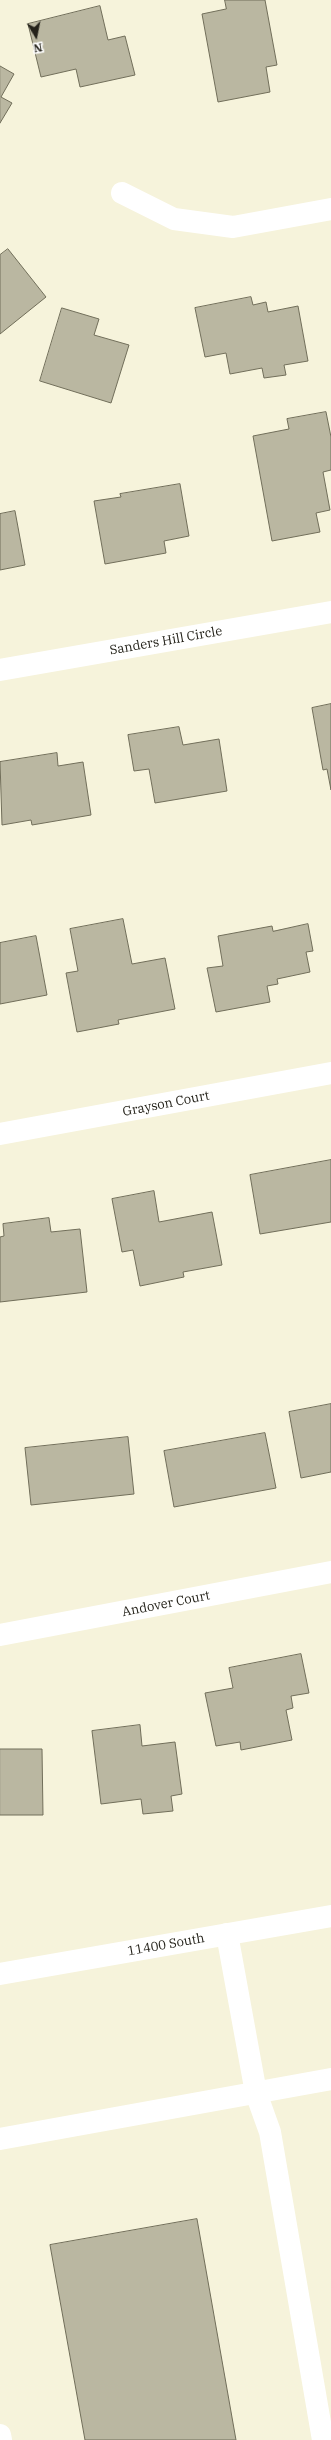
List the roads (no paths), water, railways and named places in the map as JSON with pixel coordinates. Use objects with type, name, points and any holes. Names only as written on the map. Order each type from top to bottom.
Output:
[{"type":"street","points":[[122,193],[174,220],[233,227],[331,209]]},
{"type":"street","name":"Sanders Hill Circle","points":[[0,670],[331,612]]},
{"type":"street","name":"Grayson Court","points":[[0,1134],[331,1073]]},
{"type":"street","name":"Andover Court","points":[[0,1635],[331,1572]]},
{"type":"street","name":"11400 South","points":[[0,1974],[331,1916]]},
{"type":"street","points":[[227,1934],[256,2093],[270,2132],[323,2440]]},
{"type":"street","points":[[0,2139],[331,2080]]},
{"type":"street","points":[[0,2435],[1,2440]]}]
